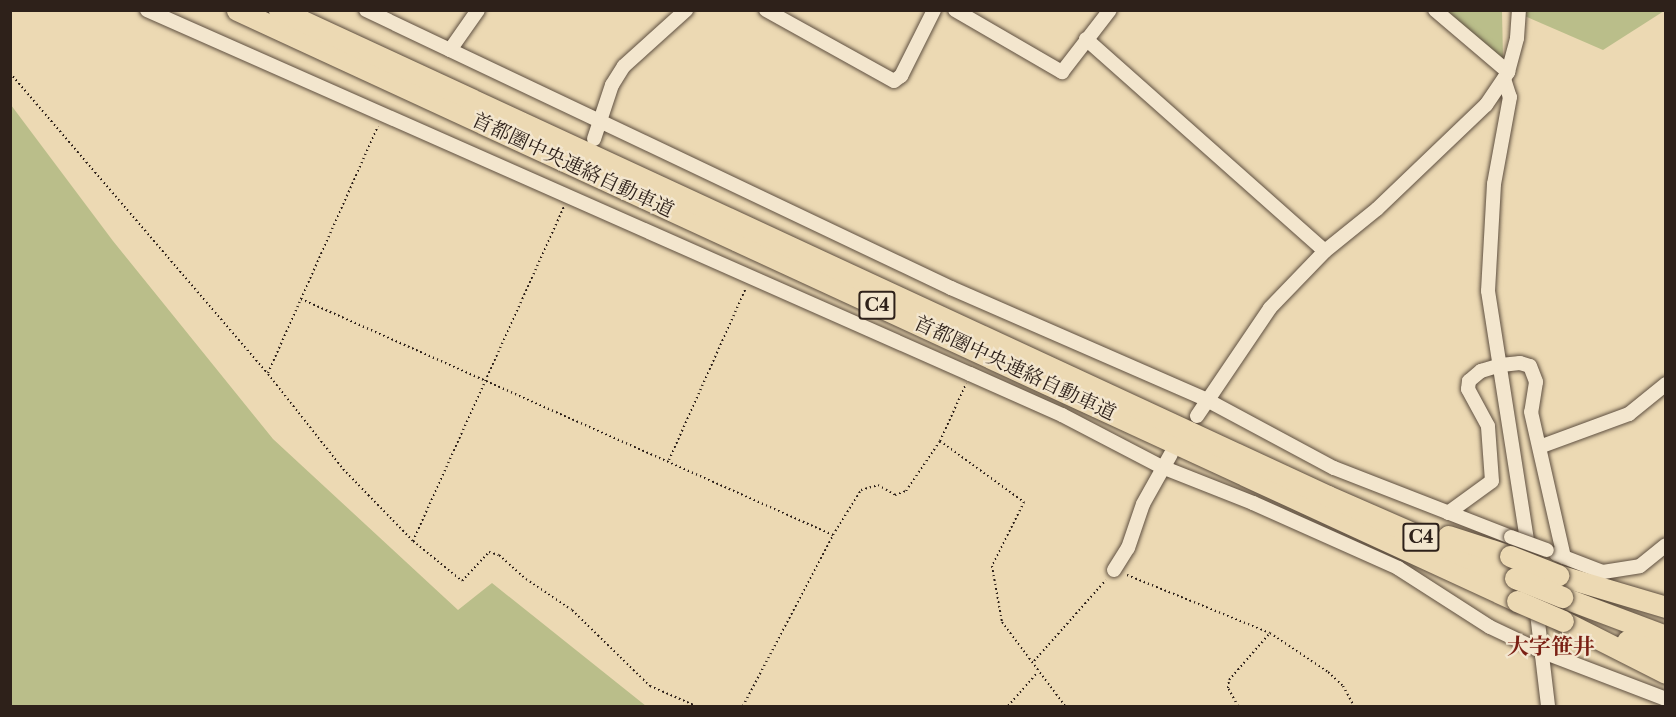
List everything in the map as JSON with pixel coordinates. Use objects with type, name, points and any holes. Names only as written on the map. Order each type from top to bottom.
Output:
[{"type":"highway","name":"首都圏中央連絡自動車道","points":[[237,10],[1517,601],[1563,621],[1665,656]]},
{"type":"highway","name":"首都圏中央連絡自動車道","points":[[279,10],[1328,496],[1515,578],[1665,636]]},
{"type":"highway","points":[[1328,496],[1510,547],[1665,607]]},
{"type":"highway","points":[[1563,621],[1665,673]]},
{"type":"street","points":[[147,10],[970,374],[1161,467],[1253,503],[1398,568],[1490,627],[1543,652],[1665,699]]},
{"type":"street","points":[[366,10],[940,283],[1208,400],[1304,454],[1448,513],[1510,547],[1546,550],[1561,566],[1603,572],[1640,566],[1665,545]]},
{"type":"street","points":[[450,50],[478,10]]},
{"type":"street","points":[[594,139],[612,85],[624,66],[686,10]]},
{"type":"street","points":[[766,10],[894,81],[901,76],[934,10]]},
{"type":"street","points":[[956,10],[1062,72],[1110,10]]},
{"type":"street","points":[[1435,10],[1506,76],[1510,97],[1492,205],[1488,291],[1543,652],[1548,706]]},
{"type":"street","points":[[1197,416],[1270,308],[1325,251],[1377,209],[1486,105],[1506,76],[1517,38],[1519,10]]},
{"type":"street","points":[[1086,39],[1325,251]]},
{"type":"street","points":[[1448,513],[1492,481],[1488,426],[1468,389],[1469,381],[1481,371],[1501,365],[1520,363],[1535,374],[1531,412],[1542,446],[1561,566]]},
{"type":"street","points":[[1542,446],[1629,414],[1665,384]]},
{"type":"street","points":[[1114,570],[1161,467],[1171,454]]},
{"type":"path","points":[[10,73],[268,374],[343,469],[413,541],[462,581],[489,552],[499,555],[526,579],[572,610],[650,686],[696,706]]},
{"type":"path","points":[[268,374],[382,115]]},
{"type":"path","points":[[413,541],[569,196]]},
{"type":"path","points":[[669,460],[751,277]]},
{"type":"path","points":[[301,299],[669,460],[832,535]]},
{"type":"path","points":[[743,706],[832,535],[861,490],[878,486],[900,495],[940,441],[970,374]]},
{"type":"path","points":[[940,441],[1024,502],[992,566],[1007,632],[1034,661],[1037,673],[1065,706]]},
{"type":"path","points":[[1034,661],[1114,570],[1270,633],[1328,672],[1343,686],[1354,706]]},
{"type":"path","points":[[1238,706],[1228,688],[1229,680],[1270,633]]},
{"type":"path","points":[[1008,706],[1037,673]]},
{"type":"green space","points":[[1442,11],[1502,11],[1503,59]]},
{"type":"green space","points":[[1513,11],[1664,11],[1603,50]]},
{"type":"green space","points":[[11,105],[113,241],[273,439],[458,610],[492,583],[646,706],[11,706]]},
{"type":"district","name":"大字笹井","points":[[1551,647]]}]
